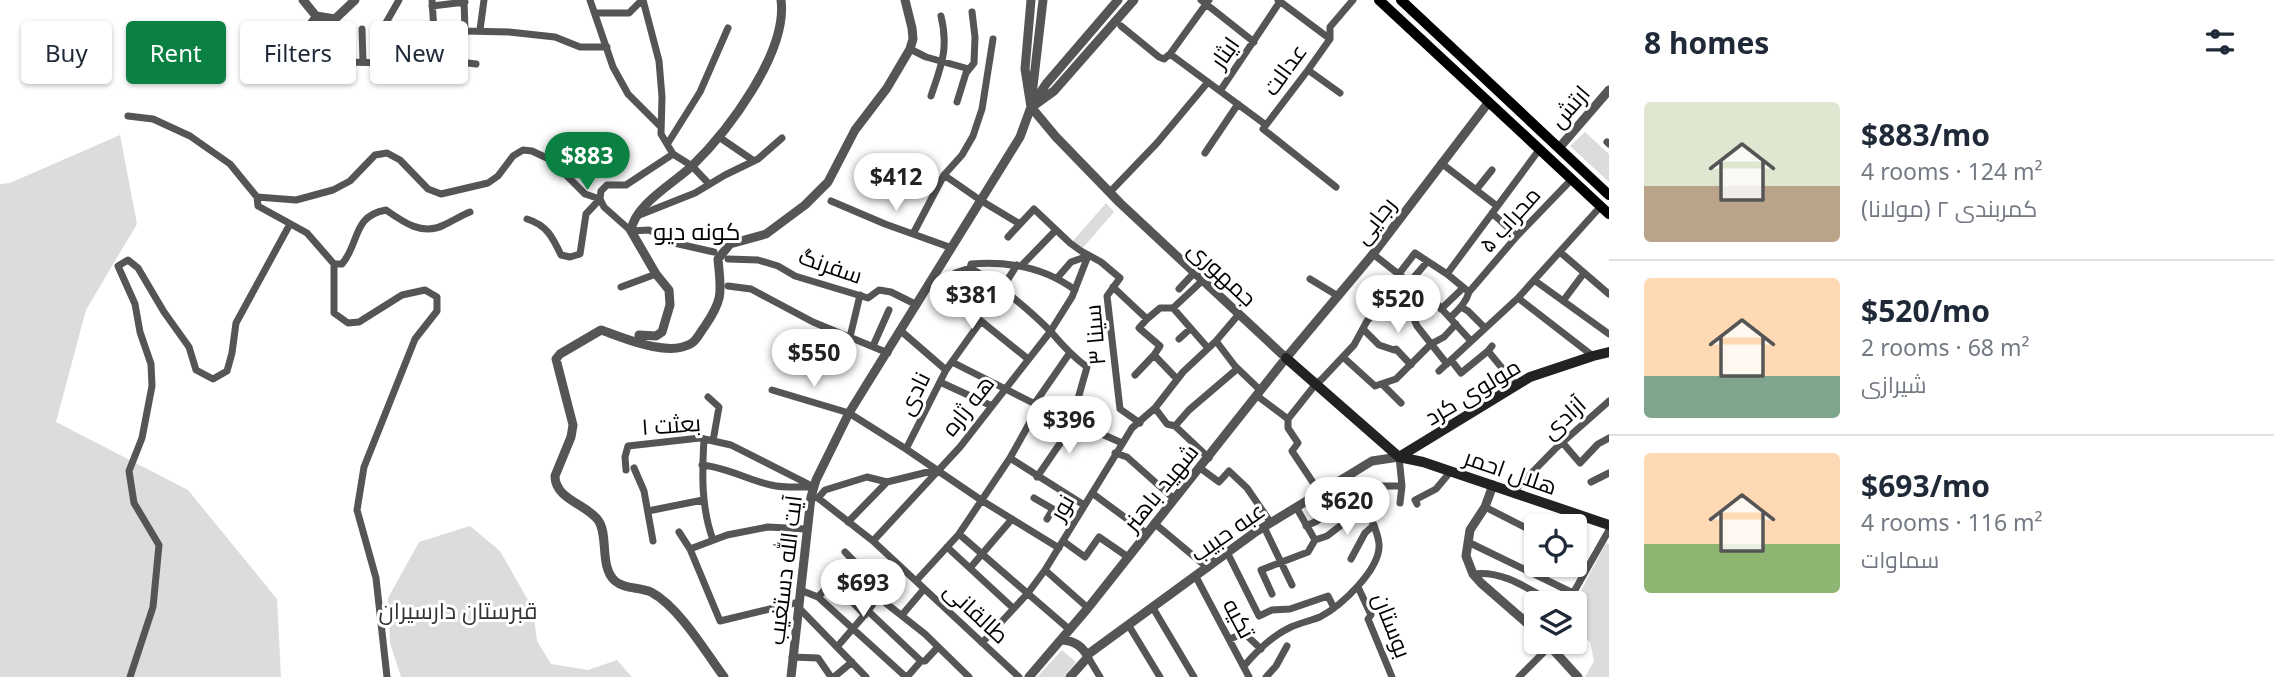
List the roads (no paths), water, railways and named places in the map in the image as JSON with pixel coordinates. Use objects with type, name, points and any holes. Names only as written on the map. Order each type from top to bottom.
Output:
[{"type":"main road","points":[[1378,0],[1605,210]]},
{"type":"main road","points":[[1401,0],[1609,195]]},
{"type":"main road","name":"مولوی کرد","points":[[1399,457],[1530,377],[1609,352]]},
{"type":"main road","name":"جمهوری","points":[[1286,358],[1399,457]]},
{"type":"main road","name":"هلال احمر","points":[[1399,457],[1451,471],[1609,527]]},
{"type":"street","points":[[303,0],[316,16],[335,19],[355,0]]},
{"type":"street","points":[[387,21],[399,0]]},
{"type":"street","points":[[480,30],[484,0]]},
{"type":"street","points":[[590,0],[613,67],[628,94],[661,127]]},
{"type":"street","points":[[595,13],[629,13],[643,0],[659,61],[661,134],[673,155],[692,166],[709,184]]},
{"type":"street","points":[[631,231],[632,223],[649,202],[692,166],[719,137],[742,105],[774,50],[782,22],[781,0]]},
{"type":"street","points":[[724,677],[663,601],[650,592],[622,585],[614,580],[608,570],[600,522],[566,496],[555,483],[573,425],[556,359],[601,330],[673,349],[693,343],[719,306],[721,286],[718,259],[730,244],[766,234],[819,192],[828,182],[855,130],[887,88],[913,39],[905,0]]},
{"type":"street","points":[[1031,0],[1025,69],[1031,107]]},
{"type":"street","points":[[1031,107],[1043,0]]},
{"type":"street","points":[[1031,107],[1046,84],[1118,0]]},
{"type":"street","points":[[1031,107],[1054,91],[1134,0]]},
{"type":"street","points":[[1279,0],[1330,38]]},
{"type":"street","name":"ایثار","points":[[1220,91],[1279,0]]},
{"type":"street","name":"عدالت","points":[[1266,125],[1330,38],[1330,27],[1353,0]]},
{"type":"street","points":[[433,21],[432,3],[465,1],[465,32],[480,30],[555,37],[580,47],[607,47]]},
{"type":"street","points":[[1121,26],[1164,59],[1205,2],[1254,42]]},
{"type":"street","points":[[957,102],[966,73],[974,63],[972,12]]},
{"type":"street","points":[[316,16],[289,50],[289,61],[304,72],[325,70],[345,62],[388,63],[412,56],[477,64]]},
{"type":"street","points":[[930,96],[943,61],[945,39],[941,16]]},
{"type":"street","points":[[668,144],[700,92],[728,28]]},
{"type":"street","points":[[362,29],[363,62]]},
{"type":"street","points":[[913,234],[944,175],[966,150],[975,131],[989,75],[993,39]]},
{"type":"street","points":[[910,49],[926,57],[969,69]]},
{"type":"street","points":[[1170,54],[1266,125],[1263,129],[1336,187]]},
{"type":"street","points":[[1308,70],[1340,93]]},
{"type":"street","points":[[1110,192],[1157,143],[1208,82]]},
{"type":"street","name":"ارتش","points":[[1559,148],[1609,90]]},
{"type":"street","name":"رجایی","points":[[1286,358],[1373,254],[1488,103]]},
{"type":"street","points":[[1205,153],[1238,104]]},
{"type":"street","name":"جمهوری","points":[[1031,107],[1056,137],[1110,192],[1286,358]]},
{"type":"street","name":"آیت الله دستغیب","points":[[791,677],[806,529],[815,494],[849,413],[1020,137],[1031,107]]},
{"type":"street","points":[[128,116],[153,119],[190,135],[230,164],[257,197],[258,206],[307,233],[334,264],[334,313],[348,323],[359,323],[402,295],[425,290],[437,297],[438,311],[415,339],[364,467],[357,510],[376,578],[387,677]]},
{"type":"street","points":[[719,137],[754,161]]},
{"type":"street","points":[[637,216],[683,199],[754,161],[782,138]]},
{"type":"street","points":[[257,197],[296,200],[333,190],[350,181],[375,155],[387,153],[400,160],[428,189],[441,194],[488,183],[498,176],[513,156],[523,150],[532,151],[551,160],[585,194],[592,194],[600,199],[604,207],[631,231],[656,274],[669,290],[670,305],[662,332],[639,339]]},
{"type":"street","points":[[1447,274],[1539,150]]},
{"type":"street","points":[[527,219],[538,222],[550,233],[561,255],[570,257],[579,254],[586,214],[600,199],[601,191],[607,185],[626,186],[673,155]]},
{"type":"street","points":[[1441,163],[1476,190],[1517,236]]},
{"type":"street","points":[[1476,190],[1492,170]]},
{"type":"street","points":[[944,175],[1020,224]]},
{"type":"street","name":"محراب ۵","points":[[1379,386],[1396,379],[1431,344],[1444,337],[1467,299],[1466,290],[1571,180]]},
{"type":"street","points":[[831,201],[952,248]]},
{"type":"street","points":[[1008,237],[1034,209],[1088,256]]},
{"type":"street","points":[[334,264],[342,264],[347,258],[363,221],[376,212],[386,210],[415,228],[442,227],[470,212]]},
{"type":"street","points":[[1439,371],[1518,298],[1560,252],[1605,210]]},
{"type":"street","points":[[130,677],[153,607],[159,545],[135,503],[129,471],[142,438],[152,386],[151,364],[140,332],[135,304],[118,267],[128,260],[138,268],[189,347],[196,370],[212,379],[227,371],[236,323],[290,224]]},
{"type":"street","points":[[631,231],[649,230],[674,243],[713,252]]},
{"type":"street","points":[[1001,290],[1019,265],[1056,230]]},
{"type":"street","points":[[1560,252],[1609,294]]},
{"type":"street","points":[[1398,275],[1415,253],[1466,290],[1441,309]]},
{"type":"street","points":[[1373,254],[1441,309],[1471,341]]},
{"type":"street","points":[[1058,277],[1071,261],[1088,256]]},
{"type":"street","name":"سینا ۳","points":[[1088,256],[1101,262],[1119,278],[1107,296],[1120,409],[1140,423]]},
{"type":"street","name":"هه ژاره","points":[[873,541],[960,447],[1050,332],[1075,290],[1088,256]]},
{"type":"street","name":"سفرنگ","points":[[729,259],[758,260],[778,266],[795,276],[869,298],[879,290],[891,292],[917,305]]},
{"type":"street","points":[[1320,493],[1292,452],[1298,443],[1288,428],[1288,418],[1315,385],[1354,345],[1377,309],[1409,284],[1427,262]]},
{"type":"street","points":[[956,273],[970,268],[971,264],[1019,265],[1058,277],[1075,290]]},
{"type":"street","points":[[970,268],[1001,290],[1087,368],[1072,419],[1062,442],[1038,477]]},
{"type":"street","points":[[1179,289],[1194,273]]},
{"type":"street","points":[[1563,301],[1584,273]]},
{"type":"street","points":[[621,287],[656,274]]},
{"type":"street","points":[[1310,279],[1338,296]]},
{"type":"street","points":[[1534,280],[1606,332],[1609,321]]},
{"type":"street","points":[[977,297],[989,281]]},
{"type":"street","points":[[1173,308],[1202,281]]},
{"type":"street","points":[[930,285],[1028,359]]},
{"type":"street","points":[[728,286],[751,289],[813,322],[888,353]]},
{"type":"street","points":[[1113,287],[1147,319]]},
{"type":"street","points":[[838,363],[850,337],[860,295]]},
{"type":"street","points":[[1393,296],[1414,319],[1431,344],[1461,373],[1490,348],[1516,385]]},
{"type":"street","points":[[1518,298],[1593,356]]},
{"type":"street","points":[[1135,375],[1160,346],[1139,328],[1160,307],[1173,308],[1208,348]]},
{"type":"street","points":[[1461,307],[1485,328]]},
{"type":"street","points":[[873,346],[889,310]]},
{"type":"street","name":"نور","points":[[982,643],[1028,593],[1045,570],[1132,428],[1155,408],[1177,379],[1216,341],[1238,314]]},
{"type":"street","name":"نادی","points":[[906,449],[946,369],[981,321]]},
{"type":"street","points":[[1179,339],[1191,329]]},
{"type":"street","points":[[1363,329],[1379,345],[1394,351],[1396,349],[1411,365]]},
{"type":"street","points":[[901,331],[946,369]]},
{"type":"street","points":[[1216,341],[1258,392],[1288,418]]},
{"type":"street","points":[[916,581],[959,534],[1010,458],[1037,404],[1069,354]]},
{"type":"street","points":[[1154,355],[1177,379]]},
{"type":"street","points":[[1343,357],[1401,402]]},
{"type":"street","name":"شهید باهنر","points":[[1029,677],[1088,608],[1286,358]]},
{"type":"street","points":[[951,362],[1122,443]]},
{"type":"street","points":[[1175,426],[1189,410],[1237,369]]},
{"type":"street","points":[[940,382],[992,406]]},
{"type":"street","points":[[772,390],[849,413],[1012,519],[1085,557],[1099,537],[1128,558]]},
{"type":"street","points":[[708,397],[719,407],[713,441]]},
{"type":"street","name":"آزادی","points":[[1513,492],[1562,442],[1609,401]]},
{"type":"street","points":[[1155,408],[1167,424],[1175,426],[1209,457]]},
{"type":"street","points":[[1562,442],[1580,463],[1598,444],[1609,438]]},
{"type":"street","points":[[704,439],[703,500],[707,525],[713,540]]},
{"type":"street","name":"بعثت ۱","points":[[648,510],[644,491],[625,457],[628,446],[704,439],[713,441],[740,449],[815,494]]},
{"type":"street","points":[[1115,453],[1127,457],[1173,498]]},
{"type":"street","points":[[1399,457],[1402,486],[1400,503]]},
{"type":"street","name":"عبه حبیب","points":[[1087,656],[1268,525],[1373,461],[1399,457]]},
{"type":"street","points":[[1010,458],[1084,506]]},
{"type":"street","points":[[702,465],[717,466],[774,486],[815,494],[867,477],[887,482]]},
{"type":"street","points":[[1200,468],[1219,482],[1229,471],[1247,488],[1268,525],[1292,585]]},
{"type":"street","points":[[848,522],[887,482],[938,470]]},
{"type":"street","points":[[1417,505],[1415,500],[1436,489],[1451,471]]},
{"type":"street","points":[[1591,482],[1609,473]]},
{"type":"street","points":[[1244,666],[1288,628],[1319,617],[1334,608],[1358,586],[1376,559],[1380,548],[1374,525],[1350,474]]},
{"type":"street","points":[[1493,485],[1485,507],[1470,530],[1466,556],[1473,574],[1524,621]]},
{"type":"street","points":[[1047,519],[1053,509],[1037,500],[1051,486]]},
{"type":"street","points":[[1382,486],[1402,486]]},
{"type":"street","points":[[1092,493],[1146,533]]},
{"type":"street","name":"طالقانی","points":[[815,494],[873,541],[1019,677]]},
{"type":"street","points":[[1306,526],[1345,499]]},
{"type":"street","points":[[653,541],[648,510],[703,500]]},
{"type":"street","points":[[1272,594],[1261,570],[1283,564],[1308,552],[1315,540],[1327,536],[1365,507]]},
{"type":"street","points":[[1485,507],[1524,527]]},
{"type":"street","points":[[1296,508],[1315,540]]},
{"type":"street","points":[[970,568],[1012,519]]},
{"type":"street","points":[[1154,523],[1208,568]]},
{"type":"street","points":[[1351,559],[1365,533],[1374,525]]},
{"type":"street","points":[[690,549],[727,535],[768,527],[806,529]]},
{"type":"street","points":[[1574,591],[1609,527]]},
{"type":"street","points":[[680,533],[690,549],[720,621],[799,605],[866,677]]},
{"type":"street","points":[[959,534],[1070,630]]},
{"type":"street","points":[[1468,542],[1524,569]]},
{"type":"street","points":[[947,547],[1013,608]]},
{"type":"street","points":[[845,552],[880,594],[969,677]]},
{"type":"street","points":[[1228,554],[1259,616],[1272,610],[1290,609],[1328,596],[1334,608]]},
{"type":"street","points":[[818,597],[853,560]]},
{"type":"street","points":[[837,647],[867,613],[900,566]]},
{"type":"street","points":[[1045,570],[1088,608]]},
{"type":"street","points":[[1473,574],[1488,572],[1507,577],[1532,591]]},
{"type":"street","name":"تکیه","points":[[1196,577],[1249,677]]},
{"type":"street","points":[[1540,577],[1569,591]]},
{"type":"street","points":[[832,580],[921,661]]},
{"type":"street","name":"بوستان","points":[[1358,586],[1392,677]]},
{"type":"street","points":[[902,615],[924,589]]},
{"type":"street","points":[[800,590],[818,597],[907,677],[938,647]]},
{"type":"street","points":[[1153,608],[1194,677]]},
{"type":"street","points":[[1129,626],[1158,676]]},
{"type":"street","points":[[1230,639],[1244,633],[1261,649]]},
{"type":"street","points":[[1062,640],[1072,640],[1083,649],[1100,677]]},
{"type":"street","points":[[1266,677],[1276,666],[1287,646]]},
{"type":"street","points":[[1519,677],[1539,654]]},
{"type":"street","points":[[1556,654],[1578,677]]},
{"type":"street","points":[[1070,677],[1087,656]]},
{"type":"street","points":[[792,657],[818,657],[833,677],[852,662]]},
{"type":"street","points":[[915,669],[923,677]]},
{"type":"district","name":"کونه دیو","points":[[697,230]]},
{"type":"park label","name":"قبرستان دارسیران","points":[[458,610]]}]
